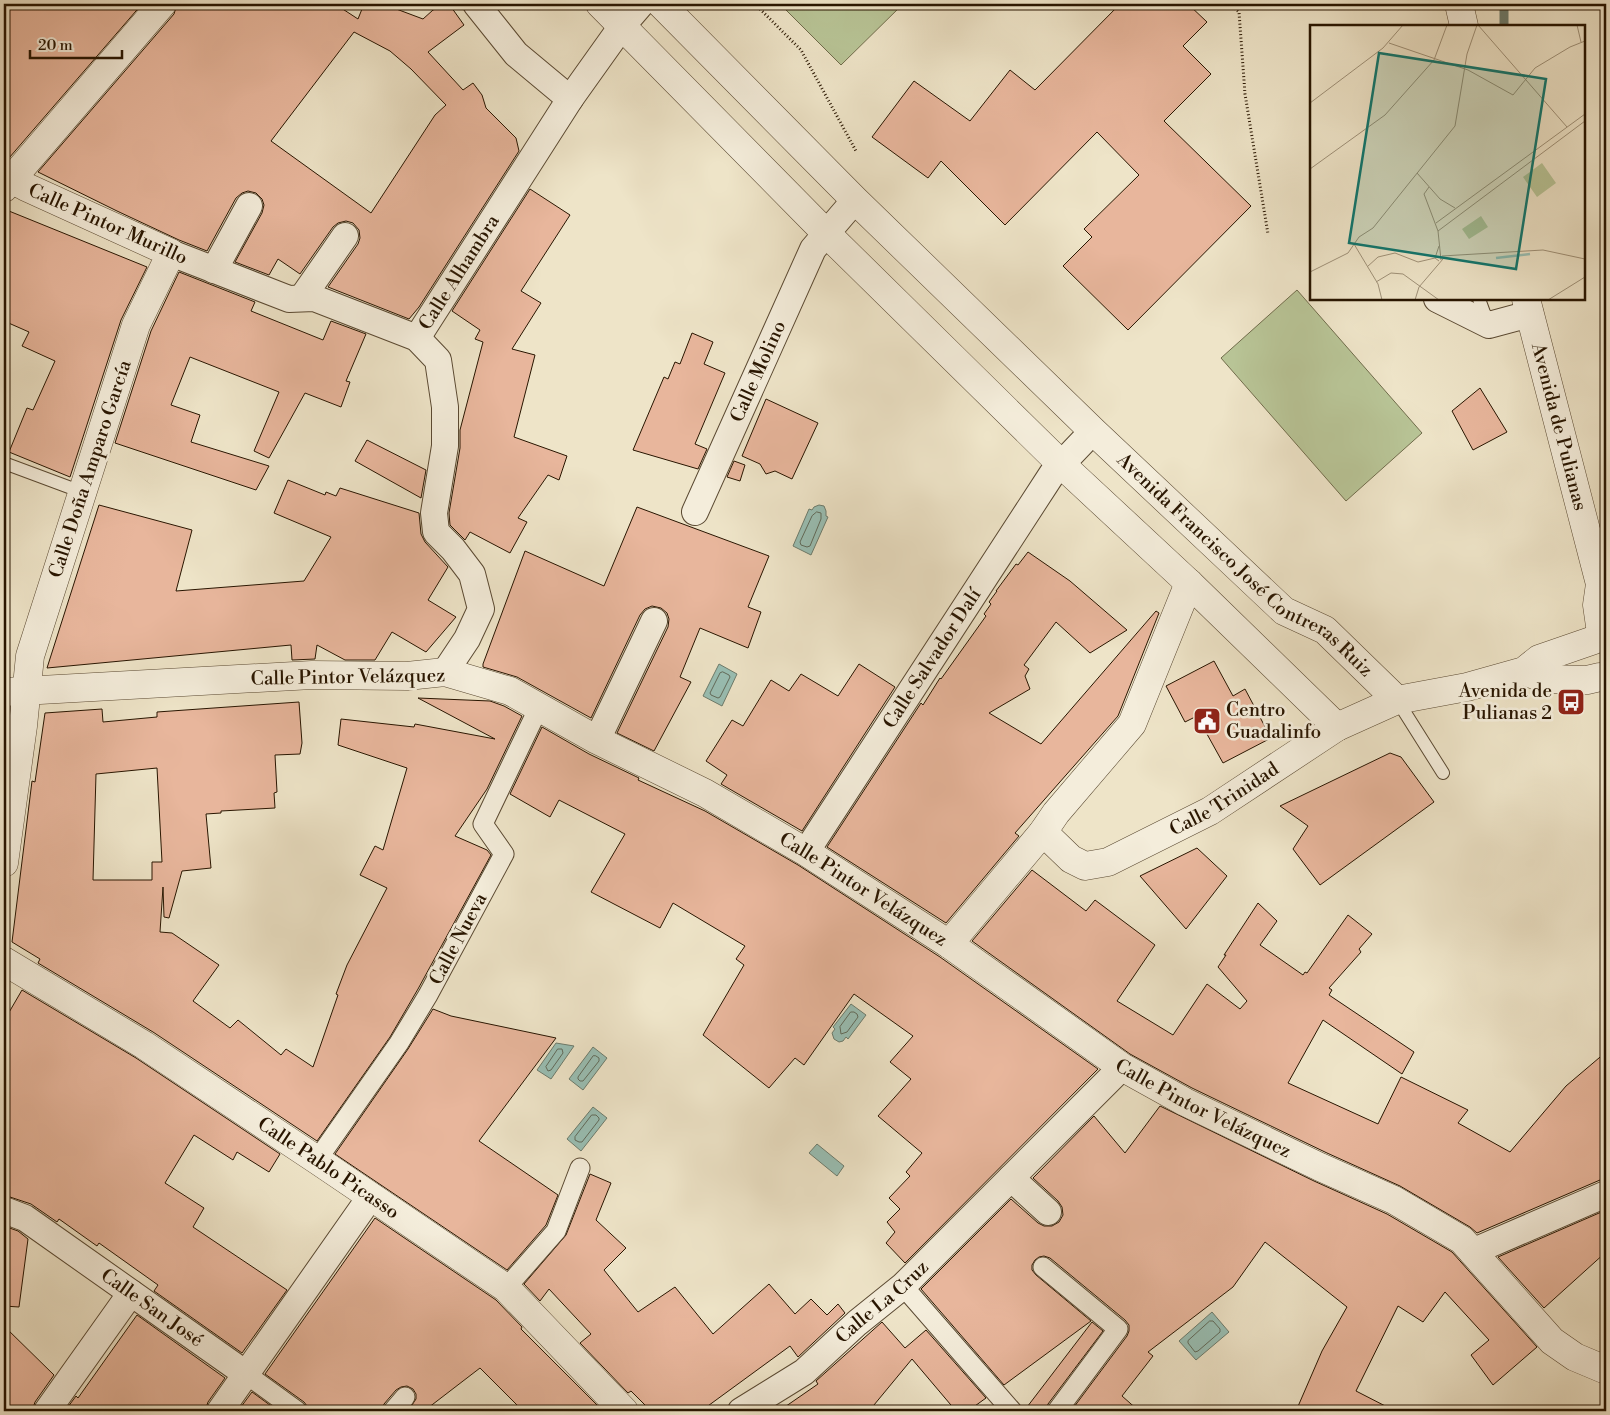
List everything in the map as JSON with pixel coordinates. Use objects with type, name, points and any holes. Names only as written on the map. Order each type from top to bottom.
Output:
[{"type":"street","points":[[6,181],[162,4]]},
{"type":"street","points":[[476,4],[516,54],[570,99]]},
{"type":"street","points":[[600,4],[826,233],[1061,464],[1189,583],[1337,727]]},
{"type":"street","points":[[622,26],[641,4]]},
{"type":"street","name":"Avenida Francisco José Contreras Ruiz","points":[[661,4],[855,200],[1093,431],[1284,611],[1325,630],[1397,700]]},
{"type":"street","points":[[1459,4],[1464,25]]},
{"type":"street","name":"Calle Alhambra","points":[[445,672],[466,639],[481,609],[472,574],[453,549],[436,532],[434,513],[445,446],[445,407],[438,360],[417,338],[570,99],[622,26]]},
{"type":"street","name":"Calle Pintor Murillo","points":[[6,181],[171,253],[289,299],[314,298],[417,338]]},
{"type":"street","points":[[826,233],[855,200]]},
{"type":"street","points":[[214,270],[250,206]]},
{"type":"street","name":"Calle Molino","points":[[695,512],[813,249],[826,233]]},
{"type":"street","points":[[302,298],[345,236]]},
{"type":"street","name":"Calle Doña Amparo García","points":[[4,863],[15,692],[30,656],[136,324],[171,253]]},
{"type":"street","points":[[1439,300],[1489,325],[1528,307]]},
{"type":"street","name":"Avenida de Pulianas","points":[[1528,307],[1603,587],[1597,605],[1600,634],[1590,651],[1590,658],[1595,672],[1603,679]]},
{"type":"street","points":[[1061,464],[1093,431]]},
{"type":"street","name":"Calle Salvador Dalí","points":[[806,852],[1052,474],[1061,464]]},
{"type":"street","points":[[949,944],[1043,832],[1056,812],[1132,724],[1189,583]]},
{"type":"street","points":[[597,740],[654,621]]},
{"type":"street","name":"Calle Trinidad","points":[[1043,832],[1072,859],[1086,866],[1108,862],[1210,811],[1337,727],[1397,700],[1467,687],[1524,671],[1540,659],[1600,634]]},
{"type":"street","points":[[1524,671],[1545,679],[1603,679]]},
{"type":"street","name":"Calle Pintor Velázquez","points":[[15,692],[312,675],[407,676],[445,672],[510,690],[597,740],[705,793],[806,852],[949,944],[1122,1067],[1185,1102],[1320,1167],[1394,1200],[1462,1240],[1552,1341],[1574,1357],[1606,1370]]},
{"type":"street","name":"Calle Nueva","points":[[317,1160],[399,1043],[428,995],[504,854],[484,824],[539,707]]},
{"type":"street","name":"Calle Pablo Picasso","points":[[4,961],[144,1045],[506,1288],[620,1410]]},
{"type":"street","name":"Calle La Cruz","points":[[741,1411],[804,1372],[857,1323],[903,1286],[1122,1067]]},
{"type":"street","points":[[506,1288],[556,1231],[580,1168]]},
{"type":"street","points":[[1011,1178],[1048,1212]]},
{"type":"street","points":[[1472,1252],[1606,1194]]},
{"type":"street","points":[[220,1411],[371,1196]]},
{"type":"street","name":"Calle San José","points":[[4,1210],[25,1218],[297,1411]]},
{"type":"street","points":[[1044,1267],[1118,1329],[1057,1411]]},
{"type":"street","points":[[903,1286],[1012,1411]]},
{"type":"street","points":[[47,1411],[132,1293]]},
{"type":"lane","points":[[1478,300],[1489,325]]},
{"type":"lane","points":[[4,463],[82,492]]},
{"type":"lane","points":[[1397,700],[1443,774]]},
{"type":"path","points":[[755,4],[801,50],[856,150]]},
{"type":"path","points":[[1229,4],[1239,12],[1245,94],[1268,234]]},
{"type":"green space","points":[[780,4],[903,4],[841,65]]},
{"type":"green space","points":[[1297,290],[1422,433],[1346,501],[1221,358]]},
{"type":"water","points":[[819,505],[824,506],[826,516],[828,517],[811,555],[793,546],[809,509],[812,510]]},
{"type":"water","points":[[719,664],[737,674],[722,706],[703,696]]},
{"type":"water","points":[[851,1004],[866,1015],[848,1039],[846,1037],[843,1041],[839,1042],[834,1039],[832,1033],[835,1029],[833,1027]]},
{"type":"water","points":[[556,1043],[574,1046],[551,1079],[537,1070]]},
{"type":"water","points":[[593,1047],[607,1058],[583,1090],[569,1079]]},
{"type":"water","points":[[593,1107],[607,1118],[581,1151],[567,1139]]},
{"type":"water","points":[[817,1144],[844,1166],[837,1176],[809,1153]]},
{"type":"water","points":[[1212,1312],[1229,1332],[1196,1360],[1179,1341]]},
{"type":"building","points":[[4,4],[142,4],[9,158],[4,156]]},
{"type":"building","points":[[177,4],[335,4],[358,19],[364,4],[383,4],[423,19],[433,10],[449,4],[464,25],[428,52],[463,90],[473,83],[482,95],[486,108],[516,138],[519,151],[419,307],[409,319],[328,287],[358,244],[360,238],[359,230],[353,223],[346,221],[338,223],[333,227],[300,274],[278,259],[269,275],[235,262],[262,213],[264,205],[262,199],[256,193],[248,191],[236,198],[207,251],[179,240],[38,172],[174,14]],"holes":[[[354,32],[390,51],[411,69],[446,105],[435,115],[371,213],[271,141]]]},
{"type":"building","points":[[1120,4],[1188,4],[1207,22],[1183,46],[1211,74],[1164,121],[1251,206],[1128,330],[1063,266],[1092,237],[1084,229],[1139,175],[1097,132],[1005,225],[941,161],[928,178],[872,137],[914,81],[970,121],[1010,70],[1035,90]]},
{"type":"building","points":[[530,189],[570,215],[521,291],[541,303],[512,349],[535,355],[514,437],[567,456],[559,480],[548,475],[518,518],[527,522],[510,553],[470,532],[465,540],[450,525],[449,513],[460,448],[460,430],[483,342],[475,339],[480,330],[452,311]]},
{"type":"building","points":[[4,209],[147,267],[121,320],[70,477],[9,452],[27,408],[33,410],[55,361],[22,346],[29,332],[4,321]]},
{"type":"building","points":[[179,272],[255,302],[251,311],[323,340],[331,321],[366,334],[346,381],[350,382],[341,407],[305,393],[269,458],[254,451],[279,392],[190,357],[171,405],[200,415],[191,442],[269,466],[256,490],[115,443],[151,331]]},
{"type":"building","points":[[692,333],[713,342],[704,364],[725,373],[695,444],[707,449],[698,469],[633,450],[664,377],[668,379],[675,362],[680,364]]},
{"type":"building","points":[[1480,388],[1507,432],[1473,450],[1452,411]]},
{"type":"building","points":[[766,399],[818,423],[792,479],[775,471],[766,474],[760,464],[742,456]]},
{"type":"building","points":[[367,440],[426,470],[421,498],[355,461]]},
{"type":"building","points":[[734,461],[745,465],[740,481],[727,477]]},
{"type":"building","points":[[288,480],[325,495],[326,492],[336,496],[340,488],[419,513],[421,534],[425,542],[448,567],[428,600],[456,617],[426,652],[392,632],[375,660],[345,660],[317,645],[315,659],[292,660],[291,645],[47,668],[99,505],[192,530],[176,591],[304,581],[331,537],[274,513]]},
{"type":"building","points":[[637,507],[769,556],[748,607],[761,612],[748,648],[700,628],[680,677],[691,682],[654,751],[617,733],[668,627],[669,619],[667,613],[661,608],[652,606],[645,609],[640,615],[591,718],[517,677],[483,667],[525,551],[604,586]]},
{"type":"building","points":[[1028,552],[1070,581],[1127,630],[1090,653],[1056,622],[1024,665],[1029,669],[1025,676],[1030,689],[989,713],[1041,744],[1156,611],[1159,613],[1118,716],[1015,833],[1019,836],[946,923],[827,847],[921,703],[923,705],[940,678],[986,616],[984,614],[991,604],[989,602],[996,591],[1016,564],[1018,565]]},
{"type":"building","points":[[1214,661],[1233,696],[1245,689],[1271,738],[1223,763],[1197,716],[1185,722],[1166,686]]},
{"type":"building","points":[[859,664],[895,687],[802,831],[721,784],[727,775],[706,761],[732,720],[743,726],[771,680],[789,691],[801,674],[838,696]]},
{"type":"building","points":[[418,698],[490,701],[522,716],[487,789],[455,836],[487,850],[491,855],[390,1037],[317,1141],[153,1032],[38,963],[40,959],[12,942],[32,781],[35,782],[45,713],[102,709],[103,722],[157,717],[157,712],[299,702],[302,743],[300,754],[275,755],[277,792],[274,793],[275,808],[221,811],[221,813],[206,814],[211,868],[182,871],[169,918],[164,917],[163,887],[160,932],[172,933],[219,965],[193,1001],[230,1028],[238,1020],[281,1055],[286,1049],[313,1067],[347,965],[387,888],[360,875],[375,846],[383,850],[407,768],[338,745],[341,719],[414,727],[415,724],[495,739]],"holes":[[[157,768],[162,862],[152,862],[152,880],[93,880],[96,774]]]},
{"type":"building","points":[[542,727],[589,754],[639,778],[638,780],[705,811],[798,865],[940,957],[1098,1069],[905,1263],[886,1243],[895,1232],[887,1222],[900,1209],[889,1198],[910,1176],[906,1172],[922,1153],[878,1116],[911,1079],[890,1062],[913,1036],[854,994],[804,1065],[795,1058],[769,1088],[703,1035],[744,965],[736,959],[745,946],[673,903],[660,928],[591,892],[625,834],[559,800],[550,817],[510,794]]},
{"type":"building","points":[[1390,753],[1401,757],[1434,802],[1320,885],[1293,849],[1308,826],[1280,806]]},
{"type":"building","points":[[1197,848],[1227,876],[1186,929],[1140,876]]},
{"type":"building","points":[[1032,870],[1086,911],[1095,900],[1155,945],[1117,1001],[1173,1035],[1207,984],[1240,1009],[1247,1001],[1218,967],[1258,903],[1277,921],[1260,945],[1303,975],[1305,972],[1307,973],[1348,915],[1372,934],[1359,949],[1361,952],[1329,988],[1332,990],[1329,995],[1414,1052],[1402,1074],[1323,1020],[1288,1083],[1378,1124],[1401,1077],[1468,1110],[1458,1123],[1510,1152],[1566,1086],[1606,1052],[1606,1179],[1477,1233],[1400,1186],[1192,1088],[1130,1054],[972,941]]},
{"type":"building","points":[[22,990],[136,1058],[280,1154],[269,1172],[237,1152],[233,1160],[194,1135],[165,1183],[204,1208],[193,1227],[287,1290],[242,1353],[154,1291],[158,1285],[99,1243],[97,1246],[59,1219],[57,1222],[31,1204],[4,1195],[4,1021]]},
{"type":"building","points":[[433,1009],[451,1016],[556,1038],[479,1141],[558,1195],[546,1225],[507,1270],[335,1154],[408,1049]]},
{"type":"building","points":[[1160,1106],[1314,1181],[1387,1214],[1452,1252],[1537,1347],[1493,1385],[1471,1355],[1489,1340],[1445,1292],[1423,1322],[1398,1306],[1356,1391],[1395,1411],[1296,1411],[1322,1351],[1347,1307],[1265,1242],[1233,1287],[1148,1352],[1153,1356],[1122,1396],[1139,1411],[1071,1411],[1127,1336],[1129,1325],[1050,1258],[1044,1256],[1035,1260],[1032,1270],[1091,1321],[1004,1385],[921,1289],[1011,1199],[1044,1226],[1052,1226],[1059,1222],[1063,1215],[1062,1207],[1033,1178],[1094,1116],[1125,1153]]},
{"type":"building","points":[[590,1174],[611,1183],[596,1220],[626,1248],[604,1270],[638,1312],[675,1287],[713,1334],[769,1284],[795,1314],[811,1299],[827,1315],[838,1304],[845,1313],[798,1357],[790,1346],[701,1411],[651,1411],[631,1391],[628,1393],[580,1343],[591,1334],[549,1289],[540,1301],[524,1284],[566,1235]]},
{"type":"building","points":[[1606,1210],[1606,1252],[1544,1308],[1498,1257]]},
{"type":"building","points":[[375,1218],[496,1300],[522,1327],[521,1329],[602,1410],[523,1411],[480,1368],[424,1411],[408,1411],[416,1399],[416,1394],[413,1389],[407,1386],[396,1390],[384,1404],[382,1411],[308,1411],[304,1402],[265,1374]]},
{"type":"building","points":[[4,1226],[18,1231],[28,1239],[19,1307],[4,1306]]},
{"type":"building","points":[[137,1315],[225,1378],[208,1402],[205,1411],[65,1411],[76,1396],[78,1398]]},
{"type":"building","points":[[882,1322],[905,1348],[926,1330],[986,1398],[968,1411],[956,1411],[912,1359],[869,1411],[779,1411],[818,1384],[816,1381]]},
{"type":"building","points":[[1092,1322],[1103,1331],[1048,1404],[1046,1411],[1024,1411]]},
{"type":"building","points":[[4,1326],[54,1375],[35,1402],[32,1411],[4,1411]]},
{"type":"building","points":[[252,1392],[278,1411],[238,1411]]},
{"type":"waterway","points":[[1504,4],[1504,25]]},
{"type":"place","name":"Avenida de Pulianas 2","points":[[1571,702]]},
{"type":"place","name":"Centro Guadalinfo","points":[[1207,721]]}]
